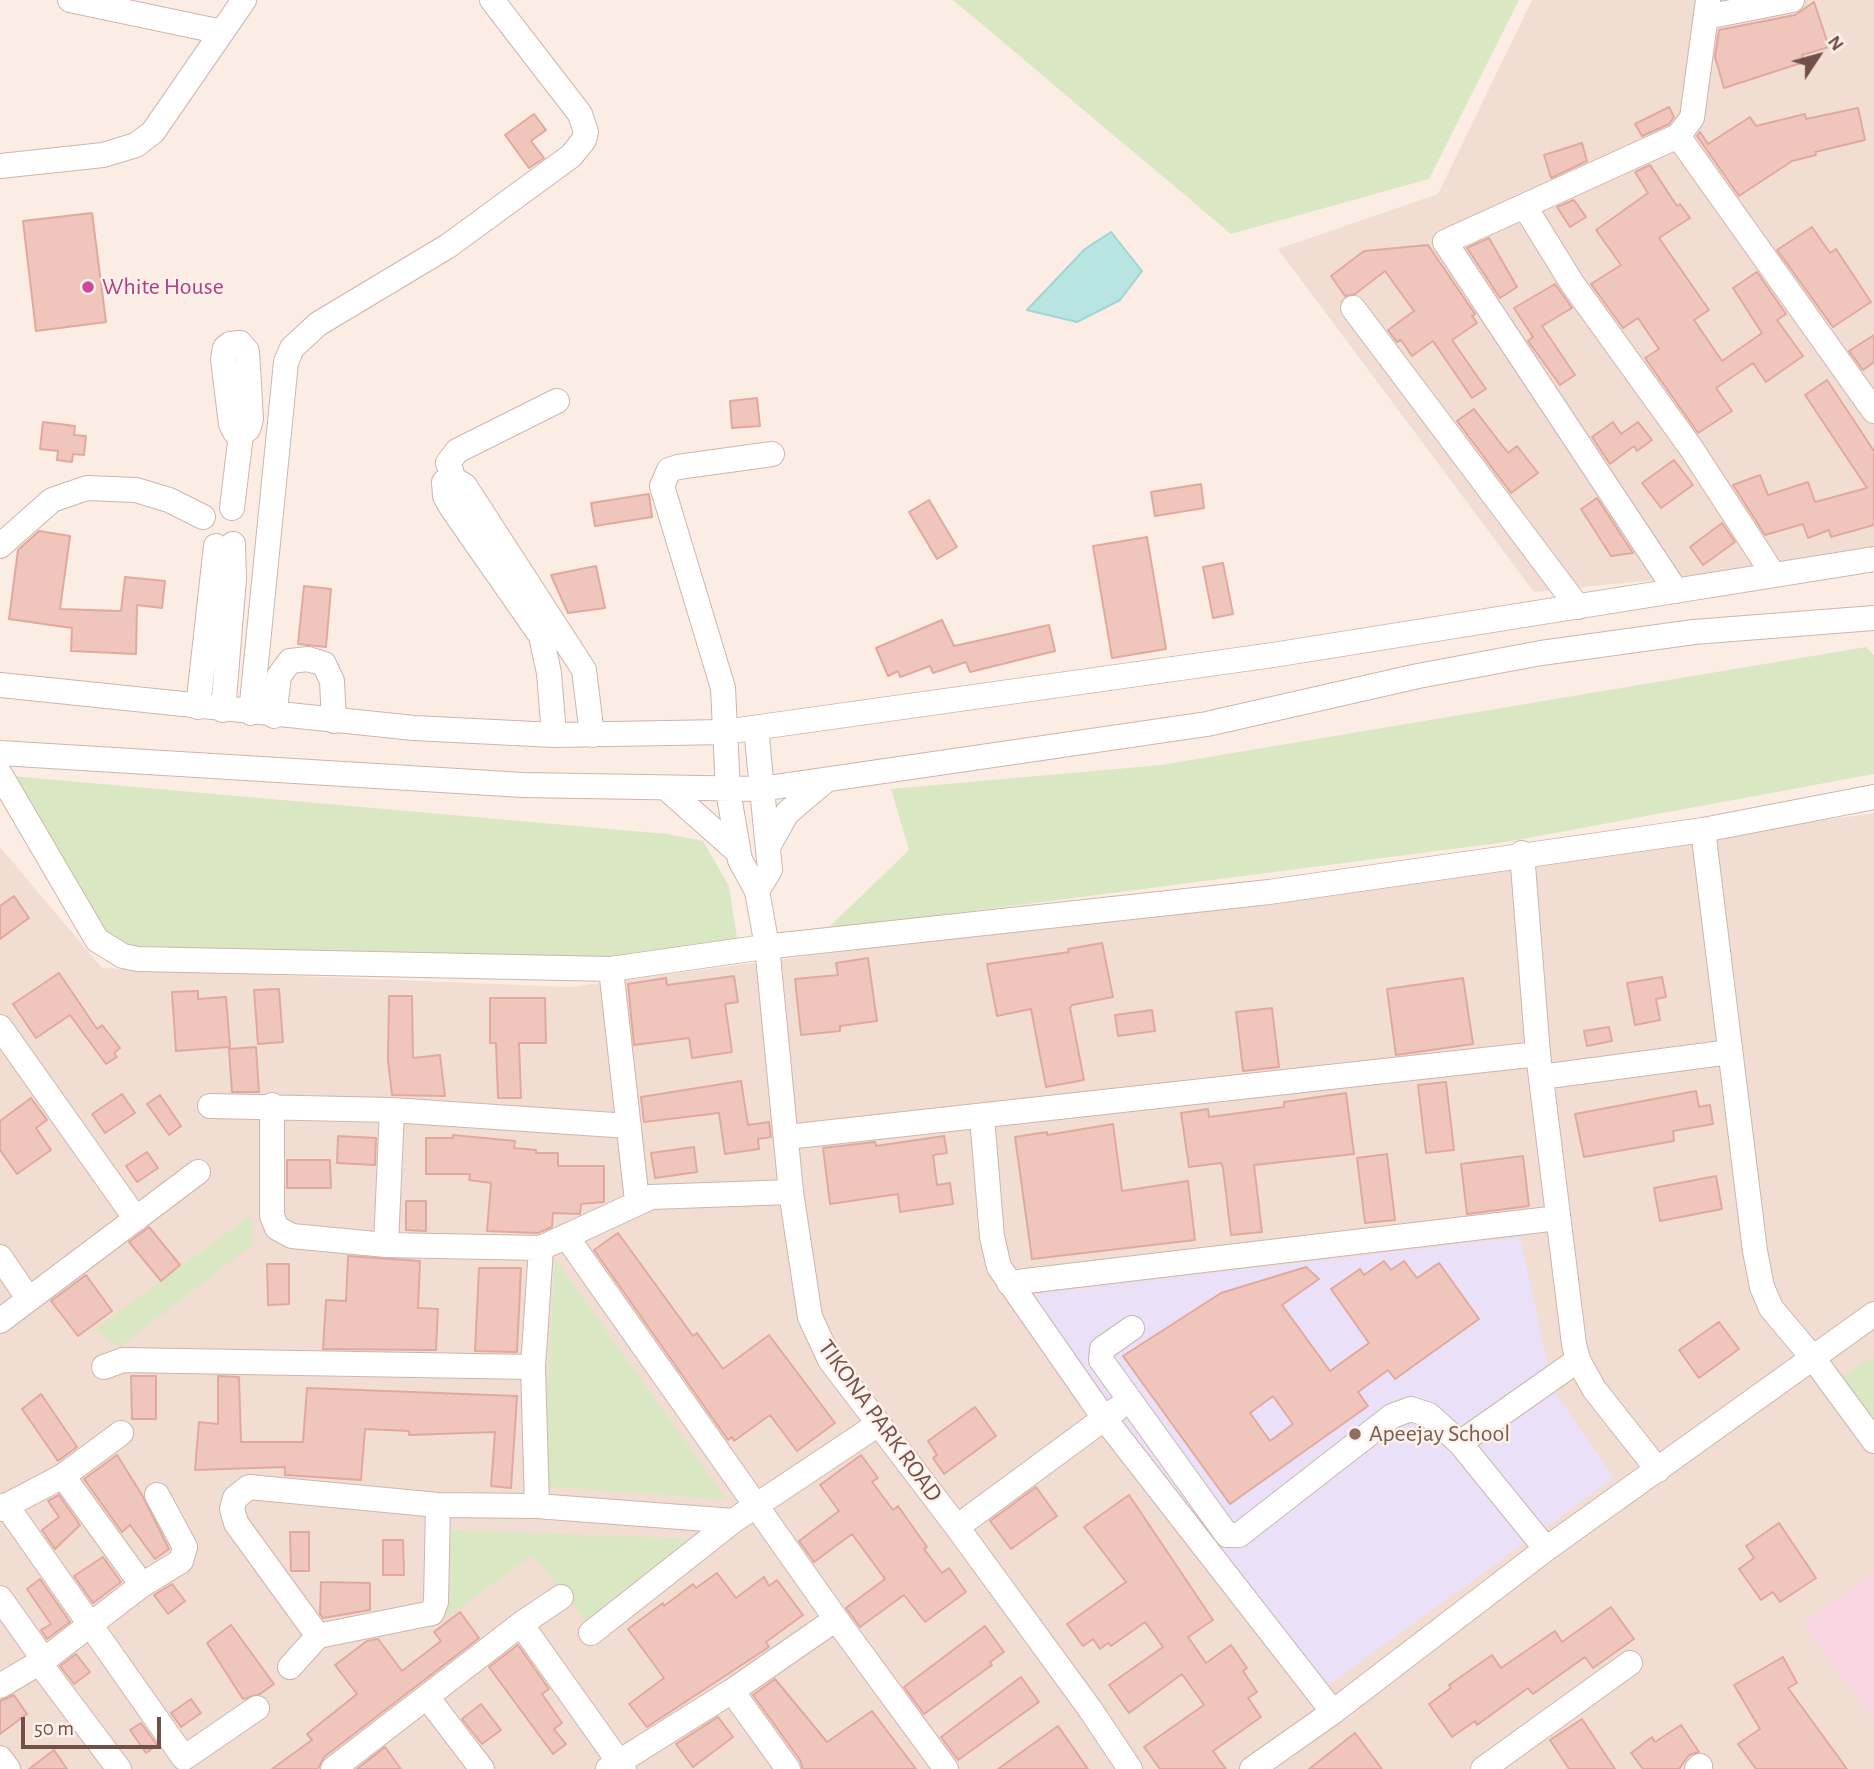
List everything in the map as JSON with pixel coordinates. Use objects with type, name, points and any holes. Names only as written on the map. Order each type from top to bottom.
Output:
[{"type":"street","points":[[70,0],[222,32]]},
{"type":"street","points":[[0,166],[103,155],[136,145],[153,132],[244,0]]},
{"type":"street","points":[[262,714],[286,362],[292,348],[318,324],[448,246],[570,156],[584,139],[586,132],[580,114],[492,0]]},
{"type":"street","points":[[1676,591],[1445,244],[1447,239],[1525,207],[1678,136],[1692,117],[1707,8],[1792,0]]},
{"type":"street","points":[[1678,136],[1874,411]]},
{"type":"street","points":[[1525,207],[1594,315],[1691,448],[1773,574]]},
{"type":"street","points":[[1353,308],[1578,607]]},
{"type":"street","points":[[557,401],[457,451],[449,463],[454,479],[443,482],[445,496],[541,636],[584,670],[592,735]]},
{"type":"street","points":[[198,708],[224,545],[241,533],[241,519],[232,508],[242,434]]},
{"type":"street","name":"TIKONA PARK ROAD","points":[[772,454],[678,467],[669,470],[662,486],[721,679],[725,701],[728,790],[738,852],[757,891],[767,946],[791,1192],[810,1317],[830,1360],[957,1527],[1090,1709],[1130,1769]]},
{"type":"street","points":[[0,546],[52,500],[87,488],[136,490],[169,500],[202,517]]},
{"type":"street","points":[[224,545],[203,536],[202,517],[212,507],[232,508]]},
{"type":"street","points":[[223,710],[234,579],[224,545]]},
{"type":"street","points":[[0,685],[334,721],[554,735],[724,732],[1246,659],[1874,559]]},
{"type":"street","points":[[0,753],[523,785],[761,789],[1208,724],[1418,676],[1541,653],[1694,632],[1867,620]]},
{"type":"street","points":[[554,735],[557,650]]},
{"type":"street","points":[[262,714],[279,676],[290,661],[308,659],[324,664],[332,681],[334,721]]},
{"type":"street","points":[[756,729],[770,870],[757,891]]},
{"type":"street","points":[[0,774],[97,940],[123,956],[138,959],[611,968],[767,946],[1269,892],[1522,853],[1703,830],[1874,797]]},
{"type":"street","points":[[768,847],[787,813],[826,781]]},
{"type":"street","name":"TIKONA PARK ROAD","points":[[666,788],[738,852]]},
{"type":"street","points":[[1703,830],[1755,1251],[1762,1287],[1771,1308],[1813,1358],[1874,1441]]},
{"type":"street","points":[[1522,853],[1539,1066],[1578,1360],[1594,1389],[1658,1469]]},
{"type":"street","points":[[611,968],[637,1201]]},
{"type":"street","points":[[0,1027],[136,1219]]},
{"type":"street","points":[[787,1137],[1539,1066],[1730,1052]]},
{"type":"street","points":[[210,1106],[272,1105],[392,1110],[629,1126]]},
{"type":"street","points":[[272,1105],[272,1216],[277,1228],[292,1236],[386,1245],[541,1248],[637,1201],[670,1195],[791,1192]]},
{"type":"street","points":[[386,1245],[392,1110]]},
{"type":"street","points":[[982,1117],[992,1237],[999,1267],[1104,1418],[1333,1712]]},
{"type":"street","points":[[0,1321],[198,1172]]},
{"type":"street","points":[[1009,1283],[1558,1218]]},
{"type":"street","points":[[566,1236],[758,1504],[836,1619],[946,1769]]},
{"type":"street","points":[[537,1506],[533,1367],[541,1248]]},
{"type":"street","points":[[0,1257],[28,1298]]},
{"type":"street","points":[[1252,1769],[1333,1712],[1546,1549],[1874,1314]]},
{"type":"street","points":[[1132,1328],[1102,1349],[1100,1355],[1222,1530],[1230,1536],[1239,1535],[1248,1529],[1401,1412],[1411,1409],[1429,1415],[1460,1443],[1546,1549]]},
{"type":"street","points":[[104,1367],[122,1360],[533,1367]]},
{"type":"street","points":[[1460,1443],[1578,1360]]},
{"type":"street","points":[[957,1527],[1129,1399]]},
{"type":"street","points":[[591,1633],[733,1521],[877,1425]]},
{"type":"street","points":[[121,1433],[62,1476],[3,1507],[184,1758],[257,1708]]},
{"type":"street","points":[[62,1476],[142,1586]]},
{"type":"street","points":[[318,1636],[236,1523],[232,1508],[235,1498],[249,1487],[438,1505],[537,1506],[733,1521]]},
{"type":"street","points":[[0,1686],[41,1661],[142,1586],[181,1561],[185,1547],[158,1495]]},
{"type":"street","points":[[290,1667],[318,1636],[432,1613],[436,1602],[438,1505]]},
{"type":"street","points":[[335,1769],[521,1624],[561,1597]]},
{"type":"street","points":[[0,1598],[41,1661],[119,1769]]},
{"type":"street","points":[[521,1624],[617,1766],[836,1619]]},
{"type":"street","points":[[1483,1769],[1630,1662]]},
{"type":"street","points":[[732,1691],[788,1769]]},
{"type":"street","points":[[427,1697],[482,1769]]},
{"type":"street","points":[[0,1758],[8,1769]]},
{"type":"shaded area","points":[[1532,0],[1874,0],[1874,558],[1534,592],[1278,249],[1438,194]]},
{"type":"shaded area","points":[[1874,813],[1874,1769],[0,1769],[0,847],[102,968],[570,987],[1599,853]]},
{"type":"shaded area","name":"Apeejay School","points":[[1520,1237],[1553,1389],[1614,1478],[1315,1695],[1025,1295]]},
{"type":"shaded area","points":[[1874,1571],[1874,1720],[1803,1624]]},
{"type":"green space","points":[[953,0],[1519,0],[1429,179],[1231,234]]},
{"type":"green space","points":[[1866,647],[1874,655],[1874,774],[1506,842],[826,930],[909,850],[891,789],[1161,765]]},
{"type":"green space","points":[[0,775],[667,834],[703,841],[729,886],[737,938],[598,961],[110,945]]},
{"type":"green space","points":[[251,1215],[253,1245],[119,1347],[94,1330]]},
{"type":"green space","points":[[555,1259],[727,1500],[542,1486]]},
{"type":"green space","points":[[1874,1355],[1874,1422],[1842,1377]]},
{"type":"green space","points":[[449,1530],[699,1539],[586,1621],[532,1555],[447,1618]]},
{"type":"water","points":[[1111,232],[1142,271],[1120,300],[1077,322],[1027,310],[1085,249]]},
{"type":"building","points":[[1814,2],[1829,47],[1802,55],[1804,62],[1724,88],[1715,57],[1719,30],[1795,15]]},
{"type":"building","points":[[1669,107],[1674,117],[1669,124],[1642,136],[1635,124]]},
{"type":"building","points":[[1858,108],[1865,140],[1815,152],[1816,155],[1792,161],[1739,196],[1697,136],[1700,132],[1708,144],[1750,117],[1756,126],[1805,114],[1806,119]]},
{"type":"building","points":[[534,114],[546,130],[531,141],[544,158],[529,168],[505,135]]},
{"type":"building","points":[[1582,143],[1587,161],[1551,178],[1544,155]]},
{"type":"building","points":[[1650,165],[1677,206],[1680,204],[1690,218],[1659,238],[1709,310],[1694,320],[1722,361],[1762,333],[1733,288],[1757,272],[1786,314],[1777,320],[1803,356],[1766,382],[1753,363],[1716,388],[1732,411],[1698,433],[1645,358],[1659,349],[1638,318],[1623,328],[1591,284],[1621,265],[1596,230],[1648,193],[1635,172]]},
{"type":"building","points":[[1574,200],[1586,217],[1570,227],[1557,207]]},
{"type":"building","points":[[92,213],[106,322],[36,331],[23,221]]},
{"type":"building","points":[[1812,227],[1830,253],[1836,249],[1871,302],[1833,327],[1777,250]]},
{"type":"building","points":[[1489,238],[1517,287],[1500,298],[1467,248]]},
{"type":"building","points":[[1428,245],[1475,314],[1472,316],[1477,323],[1452,340],[1486,389],[1472,398],[1433,341],[1412,356],[1401,340],[1397,342],[1388,330],[1414,311],[1385,271],[1355,294],[1345,296],[1331,276],[1364,251]]},
{"type":"building","points":[[1555,284],[1572,308],[1542,326],[1575,375],[1560,385],[1528,341],[1533,337],[1514,308]]},
{"type":"building","points":[[1874,335],[1874,362],[1863,370],[1849,351]]},
{"type":"building","points":[[1827,380],[1874,451],[1874,525],[1831,537],[1829,530],[1808,538],[1803,524],[1765,535],[1733,485],[1760,475],[1768,495],[1808,482],[1815,502],[1867,488],[1805,395]]},
{"type":"building","points":[[757,398],[760,426],[732,428],[730,401]]},
{"type":"building","points":[[1474,409],[1508,453],[1517,446],[1538,473],[1511,493],[1457,421]]},
{"type":"building","points":[[43,422],[75,426],[74,435],[86,436],[84,455],[73,454],[72,462],[57,460],[58,451],[40,449]]},
{"type":"building","points":[[1613,422],[1621,434],[1638,422],[1652,440],[1637,451],[1634,446],[1610,464],[1592,437]]},
{"type":"building","points":[[1674,460],[1693,485],[1661,508],[1642,483]]},
{"type":"building","points":[[1201,484],[1204,508],[1155,516],[1151,492]]},
{"type":"building","points":[[649,494],[652,517],[595,526],[591,503]]},
{"type":"building","points":[[1597,498],[1633,553],[1611,556],[1581,509]]},
{"type":"building","points":[[929,500],[957,547],[937,559],[909,512]]},
{"type":"building","points":[[1722,523],[1735,542],[1703,565],[1690,547]]},
{"type":"building","points":[[39,531],[70,536],[60,609],[121,611],[125,577],[165,581],[162,608],[137,605],[136,654],[71,651],[72,628],[9,619],[18,550]]},
{"type":"building","points":[[1147,537],[1166,649],[1112,658],[1093,546]]},
{"type":"building","points":[[1223,563],[1233,614],[1213,618],[1203,567]]},
{"type":"building","points":[[596,566],[605,608],[568,613],[551,575]]},
{"type":"building","points":[[304,586],[331,589],[326,647],[298,644]]},
{"type":"building","points":[[942,620],[954,646],[1049,625],[1055,651],[970,672],[966,662],[933,673],[930,666],[900,677],[898,671],[888,676],[876,648]]},
{"type":"building","points":[[14,896],[29,918],[0,939],[0,906]]},
{"type":"building","points":[[1102,943],[1113,997],[1072,1005],[1070,1008],[1084,1080],[1046,1087],[1031,1009],[997,1016],[987,964],[1069,952],[1068,949]]},
{"type":"building","points":[[868,958],[877,1021],[840,1026],[840,1031],[801,1035],[795,979],[838,975],[836,963]]},
{"type":"building","points":[[59,973],[97,1029],[102,1025],[120,1048],[114,1053],[117,1057],[106,1064],[70,1015],[36,1038],[13,1004]]},
{"type":"building","points":[[734,976],[738,1002],[725,1004],[732,1052],[692,1058],[689,1038],[634,1045],[628,984],[666,978],[667,985]]},
{"type":"building","points":[[1662,977],[1666,997],[1656,999],[1660,1020],[1635,1025],[1627,983]]},
{"type":"building","points":[[1463,978],[1473,1044],[1396,1055],[1387,989]]},
{"type":"building","points":[[279,989],[283,1042],[258,1044],[254,990]]},
{"type":"building","points":[[198,991],[198,999],[226,997],[230,1047],[176,1051],[172,992]]},
{"type":"building","points":[[389,996],[412,996],[413,1058],[440,1055],[445,1096],[392,1095],[388,1060]]},
{"type":"building","points":[[490,998],[545,998],[546,1043],[519,1043],[521,1098],[498,1098],[496,1043],[490,1043]]},
{"type":"building","points":[[1272,1008],[1279,1067],[1243,1071],[1236,1012]]},
{"type":"building","points":[[1152,1010],[1155,1031],[1118,1036],[1115,1015]]},
{"type":"building","points":[[1609,1027],[1612,1041],[1587,1046],[1584,1031]]},
{"type":"building","points":[[256,1047],[259,1092],[232,1092],[229,1049]]},
{"type":"building","points":[[741,1081],[748,1125],[769,1122],[771,1137],[758,1139],[759,1149],[725,1154],[719,1113],[644,1122],[641,1097]]},
{"type":"building","points":[[1446,1082],[1454,1150],[1426,1153],[1418,1085]]},
{"type":"building","points":[[1696,1091],[1699,1107],[1710,1105],[1713,1124],[1673,1131],[1674,1141],[1584,1157],[1575,1114]]},
{"type":"building","points":[[1346,1093],[1354,1154],[1254,1165],[1262,1232],[1231,1235],[1221,1163],[1189,1167],[1181,1113],[1208,1109],[1209,1117],[1284,1107],[1284,1102]]},
{"type":"building","points":[[122,1094],[135,1113],[105,1133],[92,1114]]},
{"type":"building","points":[[160,1095],[181,1126],[169,1135],[147,1104]]},
{"type":"building","points":[[31,1098],[47,1120],[36,1128],[51,1150],[17,1174],[0,1150],[0,1121]]},
{"type":"building","points":[[1113,1124],[1122,1191],[1188,1181],[1195,1240],[1032,1259],[1015,1137],[1047,1132],[1047,1135]]},
{"type":"building","points":[[453,1135],[515,1141],[514,1148],[536,1150],[536,1153],[558,1153],[558,1166],[604,1166],[604,1202],[581,1204],[580,1214],[553,1213],[552,1227],[538,1233],[487,1231],[491,1183],[469,1180],[470,1174],[426,1174],[426,1138],[453,1138]]},
{"type":"building","points":[[338,1136],[376,1138],[375,1165],[337,1163]]},
{"type":"building","points":[[944,1136],[947,1153],[933,1155],[937,1185],[950,1183],[953,1204],[900,1212],[898,1194],[830,1204],[823,1148],[875,1142],[876,1146]]},
{"type":"building","points":[[694,1147],[697,1172],[655,1178],[651,1153]]},
{"type":"building","points":[[147,1152],[158,1168],[137,1182],[126,1166]]},
{"type":"building","points":[[1387,1154],[1395,1220],[1365,1223],[1357,1158]]},
{"type":"building","points":[[1523,1156],[1529,1206],[1467,1214],[1461,1164]]},
{"type":"building","points":[[287,1160],[330,1160],[331,1188],[287,1188]]},
{"type":"building","points":[[1716,1176],[1722,1209],[1660,1221],[1654,1188]]},
{"type":"building","points":[[406,1201],[426,1201],[426,1231],[406,1230]]},
{"type":"building","points":[[149,1227],[180,1265],[161,1281],[129,1242]]},
{"type":"building","points":[[618,1233],[693,1336],[697,1333],[723,1369],[769,1335],[835,1423],[797,1451],[770,1415],[734,1441],[732,1437],[728,1440],[594,1250]]},
{"type":"building","points":[[348,1256],[420,1261],[418,1308],[438,1309],[436,1350],[323,1349],[326,1300],[346,1301]]},
{"type":"building","points":[[1384,1261],[1391,1270],[1404,1261],[1417,1278],[1439,1263],[1479,1319],[1395,1379],[1388,1370],[1358,1392],[1368,1406],[1230,1504],[1123,1356],[1221,1293],[1306,1267],[1319,1279],[1282,1305],[1330,1371],[1369,1343],[1331,1289],[1360,1269],[1364,1275]],"holes":[[[1273,1396],[1293,1424],[1270,1441],[1250,1413]]]},
{"type":"building","points":[[267,1264],[289,1264],[289,1304],[268,1305]]},
{"type":"building","points":[[479,1268],[521,1268],[517,1352],[475,1351]]},
{"type":"building","points":[[86,1275],[112,1311],[78,1336],[51,1301]]},
{"type":"building","points":[[1719,1322],[1739,1349],[1699,1378],[1679,1350]]},
{"type":"building","points":[[131,1376],[156,1376],[156,1419],[132,1419]]},
{"type":"building","points":[[218,1376],[239,1377],[241,1442],[303,1442],[307,1388],[517,1396],[511,1488],[491,1486],[495,1432],[409,1435],[409,1431],[365,1429],[361,1480],[285,1475],[285,1467],[195,1470],[199,1422],[218,1424]]},
{"type":"building","points":[[41,1394],[77,1447],[58,1461],[22,1409]]},
{"type":"building","points":[[975,1407],[996,1436],[944,1474],[933,1458],[937,1455],[928,1441]]},
{"type":"building","points":[[117,1455],[142,1495],[169,1549],[155,1559],[130,1525],[122,1532],[84,1479]]},
{"type":"building","points":[[861,1455],[878,1478],[872,1482],[893,1510],[898,1506],[942,1573],[949,1568],[966,1592],[925,1622],[904,1595],[860,1627],[846,1608],[885,1579],[852,1534],[814,1562],[799,1541],[839,1511],[820,1485]]},
{"type":"building","points":[[1036,1487],[1057,1516],[1011,1549],[990,1521]]},
{"type":"building","points":[[59,1495],[80,1525],[55,1549],[42,1530],[59,1517],[48,1501]]},
{"type":"building","points":[[1129,1495],[1213,1620],[1188,1637],[1206,1663],[1231,1645],[1247,1668],[1243,1671],[1257,1692],[1248,1698],[1261,1717],[1213,1751],[1226,1769],[1160,1769],[1144,1747],[1204,1705],[1182,1674],[1129,1713],[1109,1685],[1163,1647],[1145,1622],[1111,1646],[1108,1643],[1100,1649],[1093,1639],[1083,1646],[1067,1624],[1126,1582],[1084,1527]]},
{"type":"building","points":[[1779,1523],[1816,1578],[1780,1602],[1773,1592],[1761,1600],[1739,1569],[1754,1558],[1746,1546]]},
{"type":"building","points":[[290,1532],[309,1532],[309,1571],[291,1571]]},
{"type":"building","points":[[383,1540],[403,1540],[404,1575],[383,1575]]},
{"type":"building","points":[[103,1557],[121,1582],[93,1603],[74,1576]]},
{"type":"building","points":[[717,1573],[736,1598],[764,1577],[769,1586],[777,1580],[803,1615],[766,1642],[769,1647],[647,1727],[629,1704],[664,1678],[628,1629],[693,1584],[696,1588]]},
{"type":"building","points":[[40,1579],[70,1622],[47,1639],[41,1630],[51,1624],[27,1589]]},
{"type":"building","points":[[321,1582],[370,1583],[370,1610],[323,1618],[320,1614]]},
{"type":"building","points":[[172,1584],[185,1601],[168,1614],[154,1595]]},
{"type":"building","points":[[1611,1607],[1634,1639],[1593,1668],[1585,1657],[1533,1694],[1528,1688],[1477,1725],[1475,1721],[1452,1737],[1429,1704],[1451,1688],[1449,1685],[1492,1655],[1501,1668],[1555,1631],[1562,1642]]},
{"type":"building","points":[[460,1612],[479,1638],[324,1757],[318,1769],[272,1769],[312,1740],[307,1734],[357,1694],[335,1665],[367,1641],[378,1639],[402,1671],[441,1641],[434,1632]]},
{"type":"building","points":[[231,1625],[274,1684],[260,1694],[243,1699],[207,1643]]},
{"type":"building","points":[[985,1626],[1004,1652],[990,1662],[992,1665],[924,1714],[904,1687]]},
{"type":"building","points":[[518,1645],[549,1689],[542,1694],[562,1723],[554,1729],[566,1744],[553,1754],[489,1667]]},
{"type":"building","points":[[76,1654],[90,1672],[74,1684],[60,1666]]},
{"type":"building","points":[[1783,1657],[1797,1683],[1788,1688],[1847,1769],[1756,1769],[1738,1744],[1760,1729],[1734,1685]]},
{"type":"building","points":[[1021,1677],[1039,1702],[958,1760],[941,1737]]},
{"type":"building","points":[[775,1679],[827,1742],[872,1711],[916,1769],[803,1769],[800,1760],[753,1695]]},
{"type":"building","points":[[14,1695],[27,1714],[0,1734],[0,1701]]},
{"type":"building","points":[[191,1699],[201,1713],[181,1727],[171,1713]]},
{"type":"building","points":[[481,1704],[501,1730],[482,1744],[462,1719]]},
{"type":"building","points":[[718,1717],[733,1737],[693,1767],[676,1744]]},
{"type":"building","points":[[1582,1719],[1615,1769],[1569,1769],[1550,1740]]},
{"type":"building","points":[[141,1723],[157,1745],[146,1753],[130,1730]]},
{"type":"building","points":[[1681,1725],[1699,1752],[1689,1755],[1679,1769],[1643,1769],[1631,1753],[1652,1737],[1655,1742]]},
{"type":"building","points":[[1058,1726],[1088,1769],[998,1769]]},
{"type":"building","points":[[1355,1733],[1382,1769],[1309,1769]]},
{"type":"building","points":[[385,1747],[401,1769],[357,1769]]},
{"type":"building","points":[[54,1750],[67,1769],[29,1769]]},
{"type":"place","name":"White House","points":[[88,287]]},
{"type":"place","name":"Apeejay School","points":[[1355,1434]]}]
